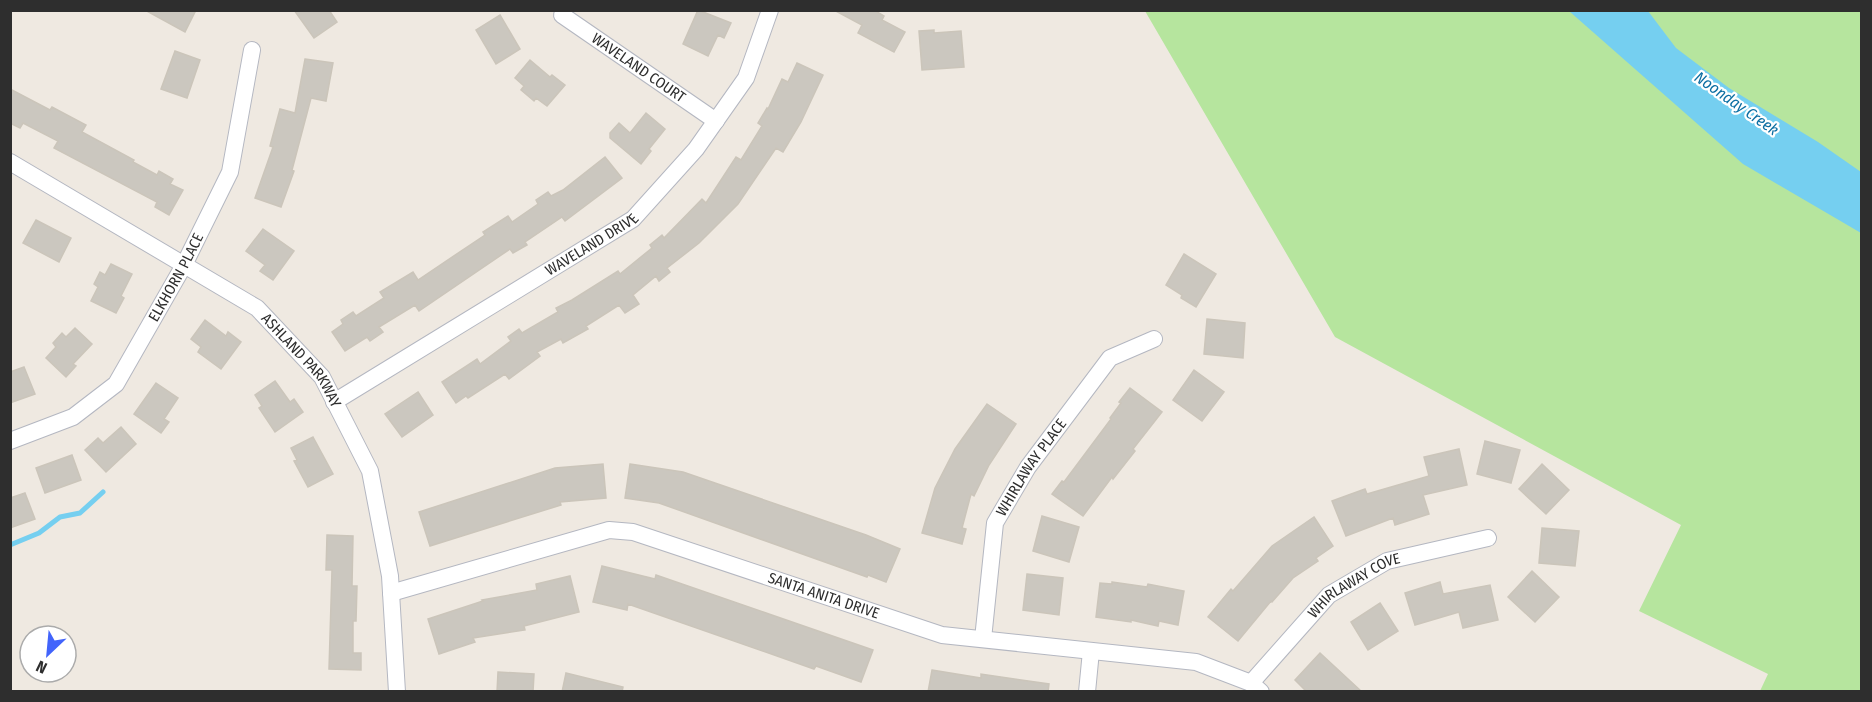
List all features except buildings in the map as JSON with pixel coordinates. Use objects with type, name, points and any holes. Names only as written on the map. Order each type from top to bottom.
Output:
[{"type":"street","name":"WAVELAND DRIVE","points":[[334,402],[633,219],[696,149],[746,78],[770,10]]},
{"type":"street","name":"WAVELAND COURT","points":[[561,15],[716,121]]},
{"type":"street","name":"ELKHORN PLACE","points":[[10,441],[73,417],[116,384],[184,265],[230,172],[252,50]]},
{"type":"street","name":"ASHLAND PARKWAY","points":[[10,162],[257,308],[322,377],[370,471],[390,576],[397,692]]},
{"type":"street","name":"WHIRLAWAY PLACE","points":[[983,639],[995,523],[1028,468],[1110,358],[1154,339]]},
{"type":"street","name":"SANTA ANITA DRIVE","points":[[391,593],[609,530],[633,532],[942,634],[1196,662],[1256,687]]},
{"type":"street","name":"WHIRLAWAY COVE","points":[[1256,687],[1329,595],[1387,561],[1488,538]]},
{"type":"street","points":[[1087,692],[1091,651]]},
{"type":"green space","points":[[1145,11],[1861,11],[1861,691],[1760,691],[1768,674],[1639,611],[1681,525],[1335,337]]},
{"type":"water","name":"Noonday Creek","points":[[1569,11],[1648,11],[1676,48],[1729,88],[1818,142],[1861,172],[1861,233],[1743,164]]},
{"type":"waterway","points":[[10,545],[39,533],[60,517],[80,513],[103,492]]}]
